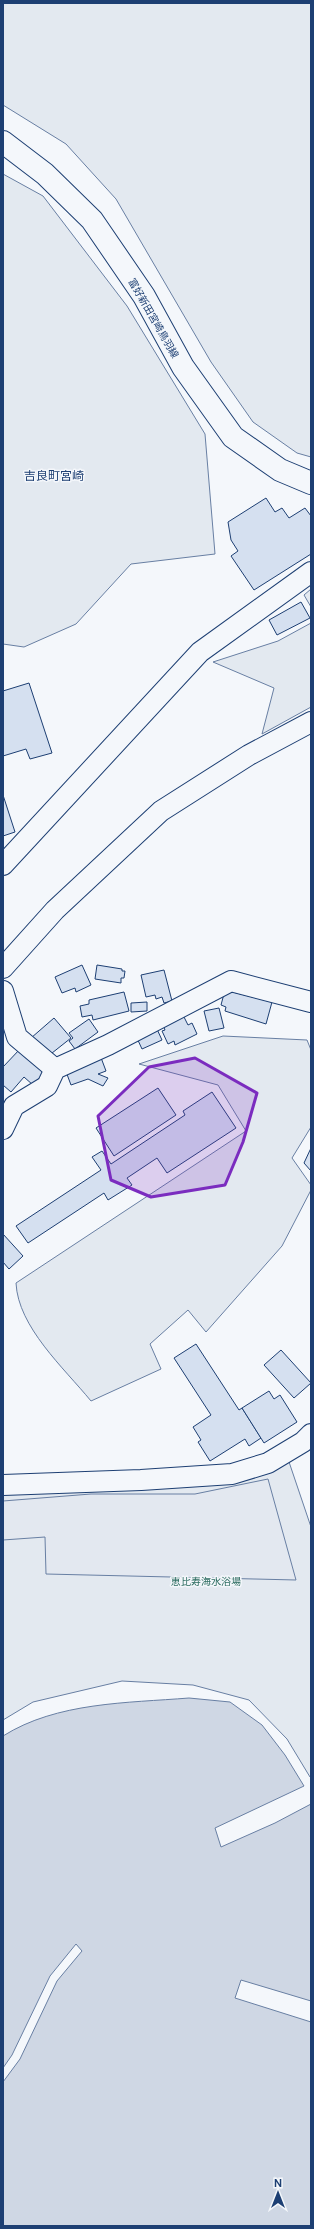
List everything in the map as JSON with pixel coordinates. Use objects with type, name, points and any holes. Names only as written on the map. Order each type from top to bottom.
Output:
[{"type":"main road","name":"富好新田宮崎鳥羽線","points":[[3,142],[44,174],[92,220],[144,296],[183,367],[233,437],[280,470],[311,483]]},
{"type":"street","points":[[3,865],[200,652],[311,572]]},
{"type":"street","points":[[3,968],[55,910],[161,811],[249,755],[311,722]]},
{"type":"street","points":[[3,1129],[14,1106],[47,1086],[55,1068],[108,1045],[231,981],[311,1002]]},
{"type":"street","points":[[3,991],[17,1037],[55,1068]]},
{"type":"street","points":[[3,1485],[141,1480],[232,1474],[268,1463],[303,1442],[311,1434]]},
{"type":"highlighted area","points":[[195,1058],[257,1093],[243,1142],[225,1185],[151,1197],[111,1180],[98,1116],[149,1067]]},
{"type":"green space","points":[[3,3],[311,3],[311,457],[297,453],[253,422],[211,362],[116,199],[66,144],[3,105]]},
{"type":"green space","points":[[3,174],[43,196],[127,306],[205,434],[215,554],[131,564],[76,624],[24,647],[3,644]]},
{"type":"green space","points":[[311,589],[311,607],[304,595]]},
{"type":"green space","points":[[311,623],[311,707],[262,734],[274,688],[213,662],[278,641]]},
{"type":"green space","points":[[223,1036],[307,1040],[311,1050],[311,1127],[292,1158],[311,1185],[311,1190],[282,1246],[206,1332],[188,1310],[150,1344],[161,1369],[91,1401],[56,1361],[33,1331],[19,1299],[16,1283],[246,1131],[218,1085],[139,1064]]},
{"type":"green space","name":"恵比寿海水浴場","points":[[286,1453],[311,1527],[310,1777],[287,1739],[249,1700],[193,1685],[122,1681],[33,1702],[3,1720],[3,1485],[232,1474]]},
{"type":"shaded area","points":[[268,1479],[296,1580],[46,1574],[45,1537],[3,1540],[3,1501],[91,1494],[195,1494]]},
{"type":"shaded area","points":[[189,1698],[230,1702],[262,1725],[285,1755],[304,1786],[215,1828],[221,1847],[275,1823],[311,1804],[311,2226],[3,2226],[3,1736],[46,1716],[69,1710],[117,1703]]},
{"type":"pier","points":[[76,1944],[82,1951],[57,1981],[20,2059],[3,2082],[3,2068],[12,2055],[50,1976]]},
{"type":"pier","points":[[241,1980],[311,2001],[311,2022],[235,1998]]},
{"type":"building","points":[[266,498],[275,512],[282,508],[289,518],[305,508],[311,516],[311,554],[254,590],[231,556],[238,551],[231,540],[228,522]]},
{"type":"building","points":[[301,602],[310,618],[277,635],[269,620]]},
{"type":"building","points":[[29,683],[52,753],[30,759],[26,749],[3,756],[3,691]]},
{"type":"building","points":[[3,795],[15,832],[3,836]]},
{"type":"building","points":[[82,965],[91,985],[76,992],[75,988],[62,993],[55,977]]},
{"type":"building","points":[[97,965],[122,969],[122,971],[125,971],[124,978],[121,978],[121,983],[95,979]]},
{"type":"building","points":[[164,970],[172,1001],[164,1003],[162,997],[156,999],[155,995],[146,997],[141,975]]},
{"type":"building","points":[[225,990],[272,1002],[266,1024],[225,1011],[226,1007],[221,1005]]},
{"type":"building","points":[[124,992],[129,1011],[93,1020],[92,1015],[82,1017],[80,1006],[89,1004],[89,1000]]},
{"type":"building","points":[[147,1002],[147,1011],[131,1012],[131,1003]]},
{"type":"building","points":[[219,1008],[224,1028],[209,1031],[204,1011]]},
{"type":"building","points":[[182,1013],[188,1025],[192,1023],[197,1034],[175,1045],[174,1041],[168,1044],[162,1031],[165,1030],[162,1023]]},
{"type":"building","points":[[54,1018],[71,1038],[47,1057],[31,1038]]},
{"type":"building","points":[[89,1019],[98,1032],[75,1049],[69,1041],[73,1038],[69,1033]]},
{"type":"building","points":[[156,1027],[162,1040],[142,1049],[136,1036]]},
{"type":"building","points":[[20,1049],[46,1071],[33,1085],[24,1077],[11,1092],[3,1085],[3,1067]]},
{"type":"building","points":[[100,1055],[106,1071],[98,1074],[108,1078],[103,1086],[88,1079],[71,1085],[65,1069]]},
{"type":"building","points":[[158,1088],[176,1115],[114,1156],[96,1128]]},
{"type":"building","points":[[212,1092],[236,1128],[167,1173],[157,1158],[127,1178],[132,1185],[108,1200],[104,1193],[28,1243],[16,1226],[101,1170],[92,1157],[102,1151],[111,1164],[185,1115],[183,1111]]},
{"type":"building","points":[[311,1148],[311,1171],[304,1163]]},
{"type":"building","points":[[3,1234],[23,1256],[9,1269],[3,1262]]},
{"type":"building","points":[[196,1344],[239,1410],[242,1408],[261,1438],[249,1446],[245,1439],[210,1461],[198,1442],[201,1440],[193,1427],[211,1415],[174,1358]]},
{"type":"building","points":[[281,1350],[311,1383],[294,1398],[264,1365]]},
{"type":"building","points":[[269,1391],[274,1399],[280,1395],[297,1422],[264,1443],[242,1408]]},
{"type":"district","name":"吉良町宮崎","points":[[54,476]]}]
